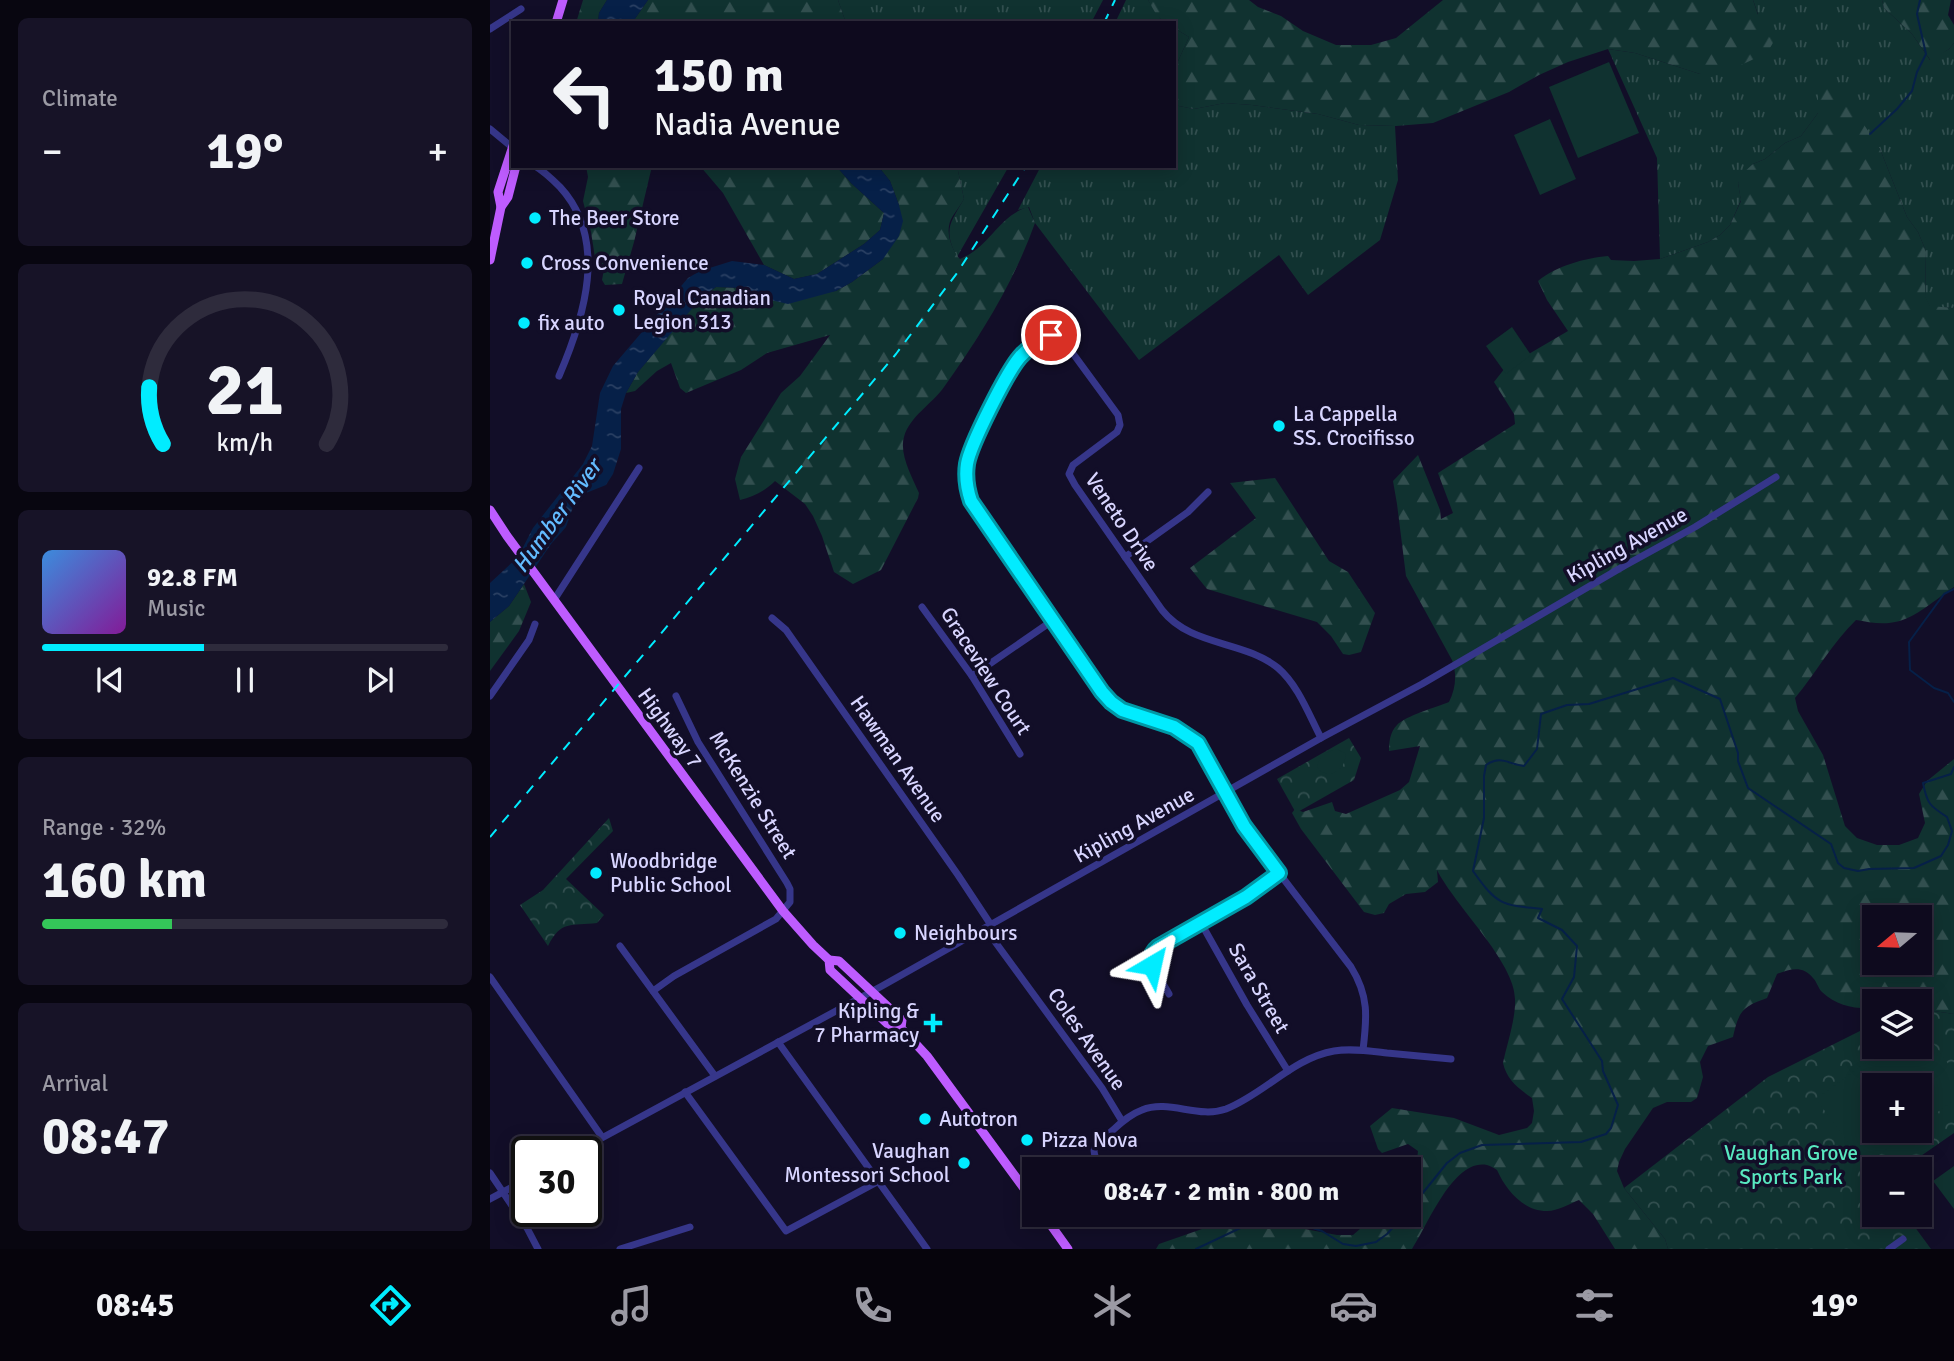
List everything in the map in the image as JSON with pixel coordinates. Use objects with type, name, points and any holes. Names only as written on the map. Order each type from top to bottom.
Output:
[{"type":"main road","points":[[557,21],[563,0]]},
{"type":"main road","points":[[490,260],[501,207],[498,192],[511,154]]},
{"type":"main road","points":[[501,207],[508,197],[515,168]]},
{"type":"main road","name":"Highway 7","points":[[490,510],[783,911],[829,960],[839,961],[902,1020],[901,1028]]},
{"type":"main road","name":"Highway 7","points":[[829,960],[830,970],[891,1028],[901,1028],[928,1056],[1022,1185]]},
{"type":"main road","points":[[1052,1227],[1068,1249]]},
{"type":"street","points":[[490,29],[521,9]]},
{"type":"street","points":[[490,129],[511,146]]},
{"type":"street","points":[[538,168],[553,180],[571,201],[581,219],[588,251],[587,289],[569,352],[559,376]]},
{"type":"street","name":"Veneto Drive","points":[[1321,738],[1297,693],[1282,672],[1257,656],[1192,634],[1175,624],[1162,610],[1069,474],[1073,465],[1117,432],[1120,419],[1059,336],[1051,335],[1023,354],[1013,366],[973,446],[967,464],[968,491],[975,510],[1111,702],[1122,710],[1174,727],[1192,738],[1202,749],[1250,835],[1360,982],[1366,1013],[1363,1050]]},
{"type":"street","points":[[554,600],[639,468]]},
{"type":"street","name":"Kipling Avenue","points":[[603,1137],[860,998],[1321,738],[1422,684],[1695,527],[1776,477]]},
{"type":"street","points":[[1125,557],[1188,512],[1208,492]]},
{"type":"street","name":"Graceview Court","points":[[922,607],[972,676],[1020,754]]},
{"type":"street","name":"Hawman Avenue","points":[[772,618],[786,630],[958,875],[988,927]]},
{"type":"street","points":[[972,676],[1052,621]]},
{"type":"street","points":[[490,695],[530,640],[535,624]]},
{"type":"street","name":"McKenzie Street","points":[[676,696],[698,742],[787,883],[791,898],[783,911]]},
{"type":"street","points":[[1169,994],[1152,965],[1153,951],[1246,897],[1279,873]]},
{"type":"street","points":[[653,991],[769,923],[783,911]]},
{"type":"street","name":"Sara Street","points":[[1201,923],[1288,1071]]},
{"type":"street","name":"Coles Avenue","points":[[988,927],[1102,1088],[1122,1121],[1096,1143],[1096,1157]]},
{"type":"street","points":[[620,946],[715,1076]]},
{"type":"street","points":[[490,977],[603,1137]]},
{"type":"street","points":[[778,1042],[927,1249]]},
{"type":"street","points":[[1122,1121],[1139,1111],[1157,1107],[1198,1112],[1218,1111],[1235,1105],[1288,1071],[1324,1053],[1363,1050],[1451,1059]]},
{"type":"street","points":[[685,1092],[786,1231],[878,1181]]},
{"type":"street","points":[[490,1173],[504,1191],[538,1249]]},
{"type":"street","points":[[490,1199],[511,1187]]},
{"type":"street","points":[[620,1249],[690,1227]]},
{"type":"street","points":[[1889,1249],[1903,1239]]},
{"type":"green space","points":[[583,0],[607,0],[599,13],[598,21],[577,21]]},
{"type":"green space","points":[[648,0],[838,0],[845,21],[633,21]]},
{"type":"green space","points":[[838,0],[1103,0],[1092,21],[845,21]]},
{"type":"green space","points":[[1126,0],[1148,0],[1162,21],[1116,21]]},
{"type":"green space","points":[[1148,0],[1249,0],[1303,31],[1336,45],[1371,45],[1396,38],[1443,0],[1753,0],[1758,15],[1777,36],[1767,53],[1741,65],[1700,74],[1635,53],[1608,49],[1568,62],[1509,92],[1433,123],[1359,125],[1318,114],[1252,105],[1225,103],[1194,109],[1176,105],[1176,66],[1189,37],[1176,29],[1176,21],[1165,21]]},
{"type":"green space","points":[[1753,0],[1882,0],[1884,8],[1912,34],[1930,60],[1954,43],[1954,308],[1930,307],[1925,297],[1926,251],[1918,232],[1907,217],[1880,149],[1818,94],[1818,113],[1801,136],[1753,164],[1738,183],[1741,200],[1730,225],[1708,242],[1660,259],[1657,158],[1608,49],[1635,53],[1700,74],[1758,14]]},
{"type":"green space","points":[[1882,0],[1951,0],[1948,15],[1954,25],[1954,43],[1931,61],[1912,34],[1884,8]]},
{"type":"green space","points":[[1176,29],[1189,37],[1176,66]]},
{"type":"green space","points":[[1609,62],[1639,133],[1578,158],[1549,87]]},
{"type":"green space","points":[[1826,83],[1843,93],[1880,149],[1907,217],[1918,232],[1926,251],[1925,296],[1930,306],[1954,308],[1954,587],[1918,613],[1903,620],[1875,623],[1856,620],[1839,638],[1795,698],[1798,711],[1823,755],[1845,826],[1857,838],[1877,845],[1899,845],[1918,838],[1925,823],[1919,794],[1927,781],[1954,759],[1954,1014],[1932,1011],[1932,989],[1862,989],[1860,1008],[1834,1001],[1822,992],[1805,971],[1791,970],[1777,974],[1767,998],[1743,1011],[1733,1037],[1708,1046],[1700,1062],[1703,1077],[1697,1098],[1691,1102],[1667,1102],[1653,1108],[1619,1162],[1617,1171],[1624,1188],[1665,1239],[1668,1249],[1615,1249],[1593,1214],[1579,1200],[1551,1211],[1530,1207],[1510,1192],[1497,1170],[1487,1165],[1475,1166],[1463,1172],[1452,1183],[1412,1249],[1156,1249],[1159,1244],[1203,1227],[1294,1227],[1337,1235],[1353,1235],[1362,1227],[1421,1227],[1421,1157],[1417,1157],[1418,1151],[1408,1144],[1382,1153],[1370,1126],[1392,1108],[1454,1118],[1499,1135],[1527,1128],[1532,1123],[1532,1098],[1510,1079],[1503,1063],[1514,1014],[1512,984],[1495,951],[1437,870],[1438,882],[1425,892],[1406,894],[1389,904],[1384,913],[1375,915],[1364,912],[1301,829],[1292,813],[1295,809],[1303,812],[1332,802],[1335,811],[1346,814],[1400,790],[1409,782],[1420,746],[1389,751],[1393,731],[1407,718],[1449,702],[1455,681],[1454,665],[1406,576],[1393,481],[1418,455],[1440,510],[1441,519],[1453,513],[1438,473],[1515,424],[1514,414],[1494,382],[1505,368],[1568,331],[1538,281],[1553,271],[1580,261],[1608,256],[1611,260],[1660,259],[1720,235],[1730,225],[1741,201],[1738,183],[1742,174],[1785,143],[1801,136],[1818,113],[1818,94]]},
{"type":"green space","points":[[1225,103],[1252,105],[1318,114],[1359,125],[1395,126],[1398,180],[1380,240],[1308,295],[1279,255],[1139,360],[1035,223],[1029,207],[1018,210],[1040,168],[1176,168],[1176,105],[1194,109]]},
{"type":"green space","points":[[1550,119],[1576,179],[1540,195],[1514,135]]},
{"type":"green space","points":[[586,168],[652,168],[622,284],[605,285],[602,280],[605,264],[596,264],[583,201],[588,177]]},
{"type":"green space","points":[[702,168],[838,168],[884,213],[880,230],[864,244],[817,274],[794,279],[764,265],[723,193]]},
{"type":"green space","points":[[880,168],[957,168],[964,199],[951,219],[949,230],[951,244],[960,259],[979,247],[1018,211],[1028,207],[1035,223],[1017,266],[983,329],[944,387],[907,430],[903,451],[919,493],[918,498],[881,570],[853,584],[834,572],[822,536],[805,504],[775,481],[759,493],[740,500],[735,479],[741,457],[781,393],[800,376],[830,335],[767,353],[741,370],[686,393],[680,388],[671,363],[657,371],[635,391],[626,393],[638,372],[682,319],[702,297],[716,287],[746,288],[762,298],[836,291],[883,259],[899,205],[890,181]]},
{"type":"green space","points":[[957,168],[1008,168],[957,257],[949,233],[964,199]]},
{"type":"green space","points":[[1512,327],[1531,355],[1506,374],[1486,346]]},
{"type":"green space","points":[[1275,478],[1329,561],[1348,572],[1375,613],[1361,652],[1343,654],[1317,622],[1207,589],[1190,568],[1256,518],[1230,483]]},
{"type":"green space","points":[[524,584],[531,602],[519,631],[490,671],[490,622],[509,606]]},
{"type":"green space","points":[[1349,738],[1361,758],[1354,780],[1296,813],[1277,779]]},
{"type":"green space","points":[[1336,749],[1345,753],[1343,764],[1336,772],[1321,771],[1317,767],[1322,757]]},
{"type":"green space","points":[[609,818],[613,831],[566,879],[604,915],[597,923],[562,928],[548,946],[520,905],[543,890]]},
{"type":"green space","name":"Vaughan Grove Sports Park","points":[[1932,1011],[1954,1014],[1954,1133],[1919,1157],[1862,1157],[1862,1227],[1915,1227],[1931,1249],[1668,1249],[1665,1239],[1624,1188],[1768,1077],[1862,1030],[1862,1059],[1932,1059]]},
{"type":"green space","points":[[1932,1042],[1954,1072],[1954,1100],[1932,1116],[1932,1073],[1862,1073],[1862,1143],[1895,1143],[1876,1157],[1862,1157],[1862,1161],[1816,1099],[1871,1059],[1932,1059]]},
{"type":"green space","points":[[1954,1166],[1954,1209],[1933,1181]]},
{"type":"water","points":[[607,0],[648,0],[633,21],[598,21],[599,13]]},
{"type":"water","name":"Humber River","points":[[838,168],[880,168],[890,181],[903,221],[899,236],[883,259],[836,291],[788,304],[762,298],[746,288],[716,287],[702,297],[638,372],[626,393],[621,409],[621,449],[613,474],[606,485],[581,495],[573,507],[566,527],[551,544],[509,606],[490,622],[490,583],[518,557],[533,528],[583,464],[592,446],[600,393],[613,366],[688,278],[700,271],[732,261],[764,265],[794,279],[817,274],[864,244],[880,230],[884,213]]},
{"type":"waterway","points":[[1870,134],[1912,91],[1926,54],[1917,14],[1920,0]]},
{"type":"waterway","points":[[1954,589],[1944,594],[1909,642],[1910,670],[1934,688],[1948,693],[1954,702]]},
{"type":"waterway","points":[[1421,1195],[1447,1163],[1460,1153],[1482,1145],[1581,1142],[1606,1134],[1611,1128],[1618,1105],[1603,1071],[1602,1061],[1562,999],[1574,977],[1577,946],[1562,930],[1538,918],[1542,909],[1501,901],[1488,891],[1473,871],[1484,818],[1486,765],[1500,760],[1524,766],[1537,749],[1541,714],[1567,705],[1589,704],[1673,678],[1720,699],[1748,788],[1831,844],[1838,863],[1844,868],[1858,871],[1914,868],[1941,856],[1952,831],[1947,817],[1928,800],[1923,783],[1951,774],[1954,767]]},
{"type":"waterway","points":[[1196,1249],[1243,1227]]},
{"type":"waterway","points":[[1309,1227],[1322,1231],[1343,1244],[1356,1246],[1376,1242],[1393,1227]]},
{"type":"railway","points":[[1105,21],[1115,0]]},
{"type":"railway","points":[[490,837],[896,354],[957,273],[1025,168]]},
{"type":"place","name":"The Beer Store","points":[[535,218]]},
{"type":"place","name":"Cross Convenience","points":[[527,263]]},
{"type":"place","name":"Royal Canadian Legion 313","points":[[619,310]]},
{"type":"place","name":"fix auto","points":[[524,323]]},
{"type":"place","name":"La Cappella SS. Crocifisso","points":[[1279,426]]},
{"type":"place","name":"Woodbridge Public School","points":[[596,873]]},
{"type":"place","name":"Neighbours","points":[[900,933]]},
{"type":"place","name":"Kipling & 7 Pharmacy","points":[[933,1023]]},
{"type":"place","name":"Autotron","points":[[925,1119]]},
{"type":"place","name":"Pizza Nova","points":[[1027,1140]]},
{"type":"place","name":"Vaughan Montessori School","points":[[964,1163]]},
{"type":"route","points":[[1051,335],[1023,354],[1013,366],[973,446],[966,473],[971,501],[1102,692],[1122,710],[1174,727],[1198,743],[1244,826],[1279,873],[1246,897],[1158,947],[1153,951],[1152,965]]}]
